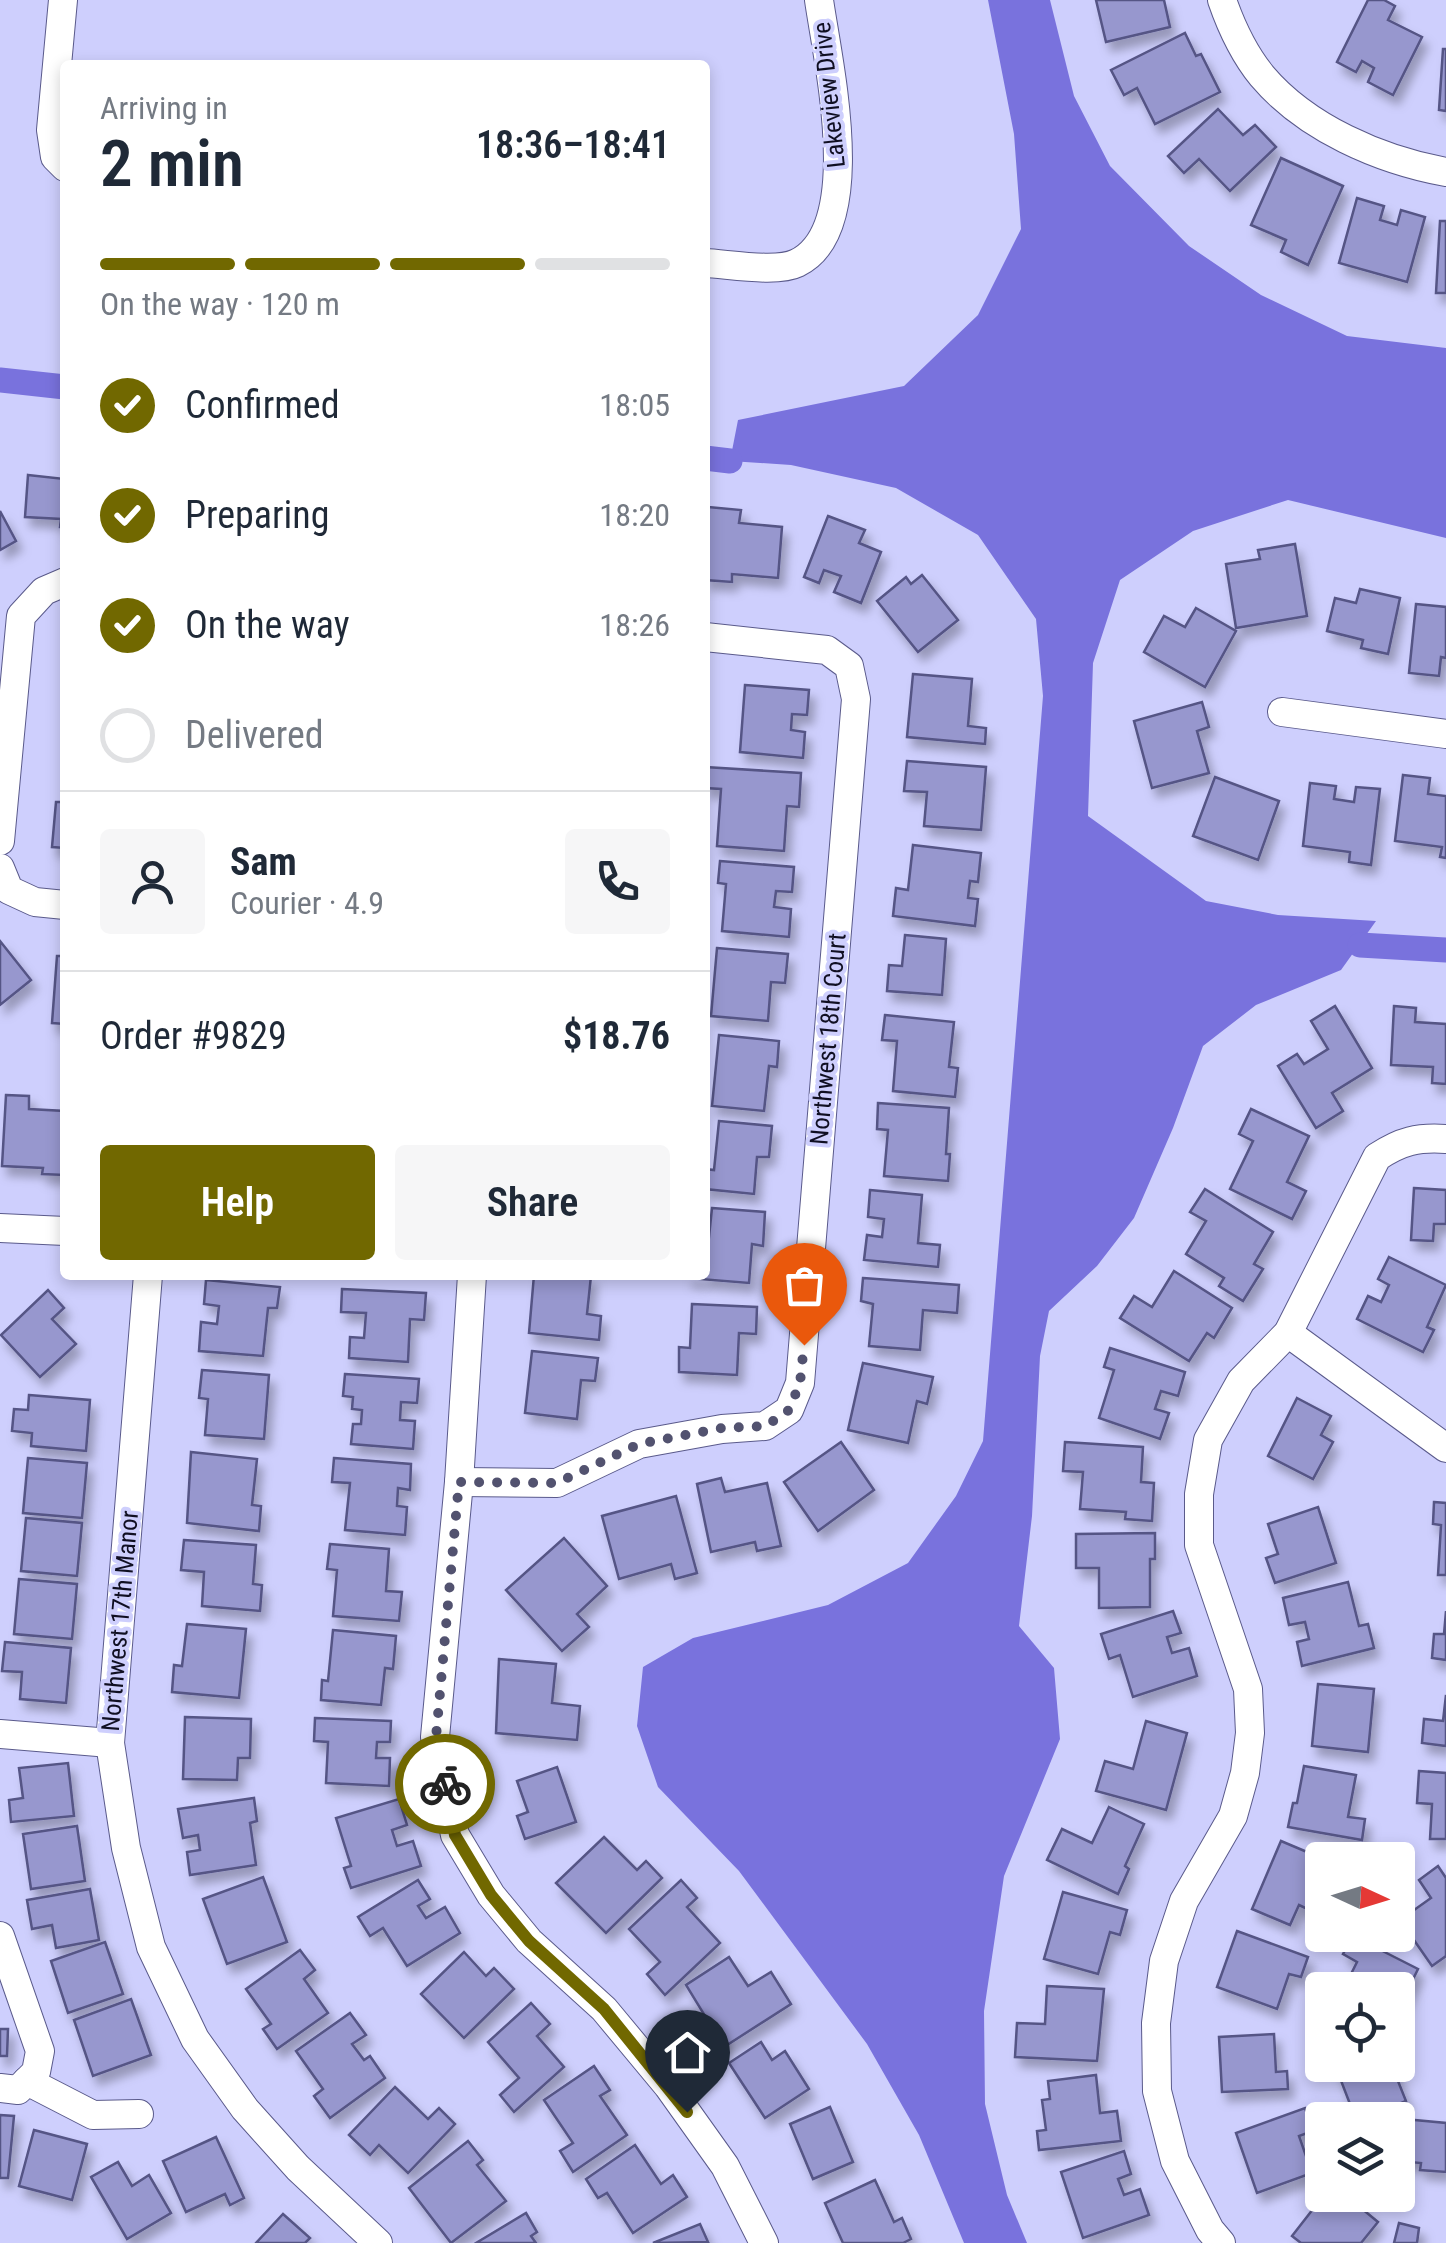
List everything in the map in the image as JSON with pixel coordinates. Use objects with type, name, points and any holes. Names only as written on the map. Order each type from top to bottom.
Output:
[{"type":"street","points":[[60,162],[55,157],[51,130],[64,0]]},
{"type":"street","name":"Lakeview Drive","points":[[710,263],[794,266],[818,250],[833,215],[838,173],[836,127],[819,0]]},
{"type":"street","points":[[1222,0],[1232,26],[1262,76],[1305,113],[1354,145],[1413,166],[1446,172]]},
{"type":"street","points":[[0,840],[21,616],[54,586]]},
{"type":"street","name":"Northwest 18th Court","points":[[459,1482],[557,1483],[639,1444],[722,1428],[766,1426],[789,1410],[800,1383],[856,699],[849,666],[827,650],[710,638]]},
{"type":"street","points":[[1282,712],[1446,734]]},
{"type":"street","points":[[5,879],[35,902],[60,904]]},
{"type":"street","points":[[1221,2243],[1210,2230],[1175,2161],[1157,2091],[1156,2023],[1164,1961],[1184,1901],[1233,1816],[1246,1773],[1250,1733],[1248,1690],[1199,1546],[1199,1494],[1208,1440],[1241,1381],[1288,1333],[1377,1157],[1398,1143],[1420,1137],[1446,1139]]},
{"type":"street","points":[[0,1228],[60,1232]]},
{"type":"street","name":"Northwest 17th Manor","points":[[148,1280],[110,1743],[126,1848],[151,1947],[195,2039],[245,2110],[298,2168],[378,2243]]},
{"type":"street","points":[[472,1280],[459,1482],[436,1737],[455,1835],[491,1895],[529,1941],[604,2009],[668,2086],[725,2166],[764,2243]]},
{"type":"street","points":[[1288,1333],[1446,1448]]},
{"type":"street","points":[[0,1734],[110,1743]]},
{"type":"street","points":[[0,1936],[40,2051],[36,2072],[13,2085]]},
{"type":"street","points":[[13,2085],[93,2115],[139,2114]]},
{"type":"shaded area","points":[[988,0],[1050,0],[1074,96],[1110,166],[1189,246],[1261,295],[1347,336],[1446,348],[1446,538],[1288,500],[1193,531],[1120,580],[1093,663],[1088,816],[1206,901],[1278,915],[1376,921],[1341,970],[1256,1005],[1203,1046],[1134,1218],[1097,1266],[1049,1311],[1040,1356],[1032,1516],[1019,1626],[1054,1668],[1060,1739],[1004,1876],[984,2011],[985,2104],[1007,2195],[1027,2243],[964,2243],[919,2135],[867,2044],[739,1871],[658,1787],[637,1726],[643,1667],[693,1638],[828,1605],[908,1563],[956,1496],[983,1441],[1043,696],[1036,619],[978,535],[896,488],[791,465],[730,461],[738,420],[904,386],[978,315],[1021,229],[1014,134]]},
{"type":"building","points":[[1096,0],[1164,0],[1170,27],[1106,42]]},
{"type":"building","points":[[1368,0],[1384,0],[1395,6],[1388,20],[1422,37],[1393,95],[1368,82],[1374,68],[1362,61],[1356,72],[1337,62]]},
{"type":"building","points":[[1185,33],[1196,56],[1201,54],[1220,92],[1155,124],[1137,88],[1124,95],[1111,70]]},
{"type":"building","points":[[1446,49],[1446,111],[1439,110]]},
{"type":"building","points":[[1218,109],[1243,135],[1255,125],[1276,147],[1230,191],[1199,159],[1184,173],[1168,156]]},
{"type":"building","points":[[1281,158],[1343,186],[1308,265],[1281,252],[1286,240],[1251,225]]},
{"type":"building","points":[[1357,198],[1384,206],[1380,220],[1397,225],[1401,210],[1425,217],[1407,282],[1339,263]]},
{"type":"building","points":[[1440,221],[1446,221],[1446,293],[1436,293]]},
{"type":"building","points":[[28,475],[60,478],[60,519],[25,517]]},
{"type":"building","points":[[710,507],[741,510],[739,523],[782,527],[778,578],[732,574],[732,582],[710,580]]},
{"type":"building","points":[[0,511],[16,541],[0,550]]},
{"type":"building","points":[[828,516],[865,530],[859,543],[881,552],[861,603],[834,592],[841,576],[824,570],[819,583],[804,577]]},
{"type":"building","points":[[1295,544],[1307,616],[1236,628],[1226,564],[1260,559],[1258,550]]},
{"type":"building","points":[[922,575],[958,620],[918,652],[877,601],[906,577],[911,584]]},
{"type":"building","points":[[1360,589],[1400,598],[1388,654],[1361,648],[1363,640],[1327,631],[1335,598],[1356,603]]},
{"type":"building","points":[[1416,604],[1446,607],[1446,658],[1441,657],[1439,676],[1409,673]]},
{"type":"building","points":[[1196,608],[1236,631],[1205,687],[1144,652],[1164,616],[1185,627]]},
{"type":"building","points":[[913,674],[972,679],[968,726],[986,728],[985,744],[907,737]]},
{"type":"building","points":[[745,685],[809,690],[807,715],[792,714],[791,730],[805,732],[803,758],[740,752]]},
{"type":"building","points":[[1202,702],[1209,727],[1197,731],[1209,773],[1152,788],[1134,721]]},
{"type":"building","points":[[907,761],[986,767],[981,830],[924,826],[927,792],[904,791]]},
{"type":"building","points":[[710,767],[801,773],[799,807],[787,806],[784,851],[717,846],[721,789],[710,788]]},
{"type":"building","points":[[1403,775],[1430,778],[1428,794],[1446,796],[1446,858],[1440,857],[1442,847],[1395,841]]},
{"type":"building","points":[[1215,777],[1279,801],[1258,860],[1193,836]]},
{"type":"building","points":[[1310,783],[1336,786],[1334,799],[1354,802],[1356,787],[1380,789],[1371,865],[1349,862],[1350,852],[1303,846]]},
{"type":"building","points":[[56,802],[60,802],[60,848],[52,847]]},
{"type":"building","points":[[913,845],[981,853],[978,882],[970,881],[968,898],[978,899],[975,926],[893,916],[896,888],[908,890]]},
{"type":"building","points":[[720,861],[794,867],[792,892],[776,891],[774,907],[791,909],[789,937],[722,931],[726,884],[718,883]]},
{"type":"building","points":[[905,935],[946,939],[942,995],[887,991],[889,965],[902,966]]},
{"type":"building","points":[[0,941],[31,980],[0,1005]]},
{"type":"building","points":[[717,948],[788,954],[785,983],[771,982],[768,1021],[711,1016]]},
{"type":"building","points":[[57,956],[60,956],[60,1024],[52,1023]]},
{"type":"building","points":[[1335,1006],[1372,1068],[1332,1093],[1343,1111],[1316,1128],[1278,1066],[1297,1054],[1304,1064],[1328,1049],[1311,1021]]},
{"type":"building","points":[[1394,1006],[1416,1008],[1415,1022],[1446,1024],[1446,1084],[1432,1083],[1433,1067],[1391,1065]]},
{"type":"building","points":[[885,1015],[954,1022],[949,1067],[958,1068],[955,1097],[893,1091],[897,1041],[882,1040]]},
{"type":"building","points":[[719,1035],[779,1041],[777,1067],[769,1066],[764,1111],[712,1106]]},
{"type":"building","points":[[6,1095],[29,1096],[29,1109],[60,1111],[60,1175],[42,1174],[43,1168],[2,1166]]},
{"type":"building","points":[[878,1103],[949,1108],[948,1181],[884,1176],[888,1130],[877,1129]]},
{"type":"building","points":[[1251,1109],[1309,1136],[1287,1182],[1306,1191],[1292,1219],[1230,1189],[1253,1141],[1239,1134]]},
{"type":"building","points":[[719,1121],[772,1126],[769,1157],[757,1157],[754,1194],[710,1190],[710,1170],[714,1170]]},
{"type":"building","points":[[1414,1188],[1446,1190],[1446,1224],[1434,1224],[1433,1241],[1411,1240]]},
{"type":"building","points":[[1205,1189],[1273,1232],[1254,1264],[1263,1269],[1243,1301],[1219,1286],[1224,1278],[1186,1254],[1206,1221],[1190,1212]]},
{"type":"building","points":[[870,1190],[922,1195],[918,1243],[940,1245],[938,1267],[864,1260],[867,1235],[882,1237],[884,1219],[868,1217]]},
{"type":"building","points":[[712,1208],[765,1212],[763,1246],[752,1244],[749,1283],[710,1280]]},
{"type":"building","points":[[1389,1257],[1446,1285],[1427,1327],[1434,1330],[1423,1352],[1357,1319],[1368,1296],[1381,1302],[1389,1285],[1378,1279]]},
{"type":"building","points":[[1174,1271],[1232,1308],[1214,1338],[1207,1333],[1189,1361],[1120,1318],[1134,1296],[1152,1307]]},
{"type":"building","points":[[863,1278],[959,1285],[957,1313],[923,1310],[920,1350],[869,1346],[873,1304],[861,1301]]},
{"type":"building","points":[[206,1280],[280,1287],[277,1308],[268,1308],[263,1356],[199,1351],[201,1322],[217,1324],[219,1306],[204,1304]]},
{"type":"building","points":[[534,1280],[591,1280],[587,1314],[601,1316],[599,1340],[529,1333]]},
{"type":"building","points":[[342,1289],[426,1293],[424,1320],[410,1319],[408,1362],[349,1358],[350,1337],[364,1338],[366,1313],[341,1312]]},
{"type":"building","points":[[48,1290],[64,1308],[52,1319],[76,1344],[40,1377],[1,1335]]},
{"type":"building","points":[[692,1304],[757,1307],[756,1334],[739,1333],[737,1375],[679,1372],[679,1347],[690,1348]]},
{"type":"building","points":[[1110,1348],[1185,1372],[1178,1396],[1161,1391],[1155,1409],[1169,1413],[1160,1439],[1099,1418],[1114,1370],[1104,1367]]},
{"type":"building","points":[[532,1351],[598,1358],[595,1381],[581,1380],[577,1419],[525,1413]]},
{"type":"building","points":[[863,1363],[933,1377],[927,1404],[917,1401],[908,1443],[848,1430]]},
{"type":"building","points":[[202,1370],[269,1375],[264,1439],[205,1435],[208,1399],[199,1398]]},
{"type":"building","points":[[345,1374],[419,1379],[417,1403],[401,1402],[400,1420],[415,1421],[413,1449],[351,1444],[353,1424],[361,1424],[362,1410],[352,1409],[353,1397],[343,1396]]},
{"type":"building","points":[[29,1395],[90,1400],[86,1451],[31,1446],[32,1433],[12,1431],[14,1409],[28,1410]]},
{"type":"building","points":[[1297,1398],[1331,1416],[1321,1435],[1333,1442],[1313,1479],[1268,1456]]},
{"type":"building","points":[[841,1442],[874,1490],[818,1531],[784,1482]]},
{"type":"building","points":[[1065,1442],[1143,1447],[1141,1482],[1154,1483],[1152,1521],[1125,1519],[1126,1512],[1080,1509],[1083,1472],[1063,1471]]},
{"type":"building","points":[[191,1452],[257,1459],[252,1505],[261,1506],[259,1531],[187,1523]]},
{"type":"building","points":[[28,1458],[87,1463],[82,1518],[23,1513]]},
{"type":"building","points":[[334,1458],[411,1464],[410,1490],[398,1488],[397,1506],[407,1507],[405,1535],[345,1530],[350,1483],[332,1482]]},
{"type":"building","points":[[721,1478],[725,1492],[767,1483],[781,1546],[757,1551],[755,1542],[711,1552],[697,1484]]},
{"type":"building","points":[[676,1496],[697,1573],[675,1579],[671,1564],[619,1579],[602,1516]]},
{"type":"building","points":[[1434,1502],[1446,1503],[1446,1575],[1438,1575],[1441,1525],[1433,1524]]},
{"type":"building","points":[[1318,1507],[1336,1563],[1275,1583],[1266,1558],[1278,1554],[1268,1524]]},
{"type":"building","points":[[26,1518],[82,1523],[77,1576],[21,1571]]},
{"type":"building","points":[[1155,1533],[1155,1559],[1150,1559],[1150,1607],[1099,1608],[1099,1568],[1076,1568],[1076,1534]]},
{"type":"building","points":[[564,1538],[607,1586],[577,1614],[589,1627],[562,1651],[506,1590]]},
{"type":"building","points":[[184,1540],[256,1545],[253,1584],[262,1585],[260,1611],[202,1606],[204,1572],[181,1570]]},
{"type":"building","points":[[330,1544],[389,1549],[386,1591],[402,1592],[399,1621],[333,1616],[337,1570],[327,1569]]},
{"type":"building","points":[[19,1579],[77,1584],[72,1639],[14,1634]]},
{"type":"building","points":[[1348,1582],[1359,1626],[1368,1624],[1374,1648],[1302,1666],[1297,1642],[1309,1639],[1305,1622],[1289,1625],[1283,1598]]},
{"type":"building","points":[[1173,1611],[1181,1633],[1167,1637],[1172,1653],[1189,1648],[1197,1676],[1133,1697],[1120,1655],[1109,1659],[1101,1634]]},
{"type":"building","points":[[1446,1611],[1446,1660],[1432,1658],[1434,1634],[1444,1634]]},
{"type":"building","points":[[187,1624],[246,1629],[239,1698],[172,1692],[174,1665],[182,1666]]},
{"type":"building","points":[[333,1630],[396,1636],[393,1669],[385,1668],[381,1705],[321,1700],[322,1680],[328,1681]]},
{"type":"building","points":[[5,1642],[71,1648],[66,1703],[20,1699],[22,1672],[2,1671]]},
{"type":"building","points":[[499,1659],[556,1664],[552,1703],[580,1706],[577,1740],[496,1733]]},
{"type":"building","points":[[1318,1684],[1374,1689],[1368,1752],[1312,1746]]},
{"type":"building","points":[[1446,1695],[1446,1746],[1422,1743],[1424,1719],[1443,1721]]},
{"type":"building","points":[[185,1717],[251,1719],[250,1758],[238,1758],[237,1780],[183,1779]]},
{"type":"building","points":[[315,1718],[391,1721],[390,1742],[377,1742],[376,1758],[390,1758],[389,1786],[326,1783],[328,1742],[314,1741]]},
{"type":"building","points":[[1146,1721],[1187,1733],[1166,1810],[1096,1791],[1105,1761],[1133,1769]]},
{"type":"building","points":[[68,1763],[74,1816],[11,1822],[9,1800],[23,1798],[19,1768]]},
{"type":"building","points":[[1304,1766],[1356,1775],[1348,1817],[1365,1819],[1362,1840],[1288,1827]]},
{"type":"building","points":[[557,1767],[576,1822],[525,1839],[517,1816],[528,1812],[517,1781]]},
{"type":"building","points":[[1419,1771],[1446,1773],[1446,1839],[1430,1839],[1432,1804],[1417,1803]]},
{"type":"building","points":[[254,1798],[257,1821],[250,1823],[256,1865],[190,1875],[187,1852],[200,1850],[198,1835],[183,1838],[178,1809]]},
{"type":"building","points":[[399,1799],[407,1825],[392,1830],[397,1846],[413,1841],[421,1866],[351,1888],[344,1868],[351,1866],[336,1818]]},
{"type":"building","points":[[1109,1807],[1144,1824],[1125,1866],[1129,1869],[1118,1894],[1047,1860],[1062,1829],[1092,1843]]},
{"type":"building","points":[[77,1826],[85,1881],[31,1889],[23,1834]]},
{"type":"building","points":[[604,1837],[637,1870],[646,1861],[662,1878],[606,1933],[556,1883]]},
{"type":"building","points":[[1281,1841],[1305,1851],[1305,1908],[1299,1905],[1290,1925],[1252,1909]]},
{"type":"building","points":[[1438,1866],[1446,1878],[1446,1956],[1432,1966],[1415,1942],[1415,1909],[1431,1898],[1419,1880]]},
{"type":"building","points":[[263,1877],[287,1942],[227,1964],[203,1899]]},
{"type":"building","points":[[418,1880],[430,1899],[418,1906],[426,1918],[445,1907],[460,1933],[407,1966],[383,1928],[370,1936],[358,1917]]},
{"type":"building","points":[[681,1880],[697,1898],[687,1907],[720,1943],[665,1995],[647,1974],[660,1962],[629,1929]]},
{"type":"building","points":[[90,1889],[99,1940],[56,1948],[52,1925],[32,1929],[27,1900]]},
{"type":"building","points":[[1063,1892],[1127,1910],[1120,1935],[1110,1932],[1098,1974],[1044,1959]]},
{"type":"building","points":[[1237,1931],[1308,1957],[1301,1977],[1289,1974],[1277,2009],[1217,1987]]},
{"type":"building","points":[[105,1942],[123,1994],[68,2013],[51,1961]]},
{"type":"building","points":[[300,1950],[315,1970],[304,1979],[328,2013],[277,2049],[263,2029],[271,2024],[246,1989]]},
{"type":"building","points":[[464,1952],[486,1976],[494,1968],[514,1989],[464,2038],[421,1994]]},
{"type":"building","points":[[1385,1952],[1418,1969],[1415,1975],[1415,1972],[1352,1972],[1357,1962],[1343,1954]]},
{"type":"building","points":[[729,1957],[748,1986],[771,1972],[791,2004],[724,2047],[686,1985]]},
{"type":"building","points":[[1047,1986],[1104,1989],[1097,2061],[1015,2057],[1017,2023],[1045,2024]]},
{"type":"building","points":[[131,1999],[151,2055],[93,2076],[74,2020]]},
{"type":"building","points":[[531,2003],[550,2024],[537,2036],[564,2067],[514,2112],[500,2095],[519,2078],[488,2042]]},
{"type":"building","points":[[350,2013],[366,2035],[352,2044],[364,2060],[370,2056],[385,2078],[330,2118],[314,2096],[323,2089],[296,2051]]},
{"type":"building","points":[[0,2029],[8,2029],[7,2056],[0,2056]]},
{"type":"building","points":[[1274,2034],[1276,2072],[1287,2071],[1288,2089],[1222,2092],[1219,2037]]},
{"type":"building","points":[[761,2042],[772,2060],[785,2051],[809,2089],[765,2118],[729,2063]]},
{"type":"building","points":[[594,2066],[610,2090],[600,2096],[627,2135],[573,2172],[560,2151],[573,2143],[544,2100]]},
{"type":"building","points":[[1096,2075],[1100,2113],[1117,2111],[1121,2141],[1039,2150],[1037,2131],[1046,2130],[1042,2100],[1050,2099],[1048,2081]]},
{"type":"building","points":[[1342,2082],[1398,2082],[1406,2101],[1404,2102],[1349,2102]]},
{"type":"building","points":[[395,2087],[428,2119],[439,2108],[455,2124],[408,2173],[379,2145],[370,2155],[349,2135]]},
{"type":"building","points":[[830,2107],[853,2162],[813,2179],[790,2124]]},
{"type":"building","points":[[1305,2108],[1305,2134],[1299,2136],[1305,2153],[1305,2176],[1257,2193],[1236,2133]]},
{"type":"building","points":[[0,2115],[14,2116],[8,2178],[0,2178]]},
{"type":"building","points":[[1415,2120],[1446,2123],[1446,2172],[1420,2170],[1421,2163],[1415,2162]]},
{"type":"building","points":[[34,2130],[87,2144],[72,2200],[19,2186]]},
{"type":"building","points":[[216,2137],[244,2198],[230,2205],[225,2194],[186,2212],[163,2161]]},
{"type":"building","points":[[468,2141],[483,2160],[477,2165],[506,2201],[451,2243],[409,2188]]},
{"type":"building","points":[[635,2145],[661,2184],[673,2175],[687,2197],[633,2233],[607,2193],[598,2198],[586,2179]]},
{"type":"building","points":[[1124,2151],[1131,2174],[1118,2179],[1124,2195],[1140,2189],[1149,2215],[1083,2238],[1061,2172]]},
{"type":"building","points":[[118,2162],[132,2186],[149,2175],[171,2213],[127,2239],[91,2177]]},
{"type":"building","points":[[875,2180],[894,2222],[902,2218],[911,2239],[903,2243],[843,2243],[825,2203]]},
{"type":"building","points":[[1311,2212],[1366,2212],[1378,2222],[1361,2243],[1301,2243],[1292,2236]]},
{"type":"building","points":[[526,2213],[537,2232],[531,2236],[536,2243],[476,2243]]},
{"type":"building","points":[[283,2214],[310,2238],[305,2243],[256,2243]]},
{"type":"building","points":[[1399,2223],[1419,2228],[1417,2243],[1394,2243]]},
{"type":"building","points":[[700,2224],[708,2242],[653,2243]]},
{"type":"waterway","points":[[0,380],[60,386]]},
{"type":"waterway","points":[[710,459],[730,461]]},
{"type":"waterway","points":[[1360,945],[1446,950]]},
{"type":"way so far","points":[[445,1784],[436,1737],[459,1482],[557,1483],[639,1444],[722,1428],[766,1426],[789,1410],[800,1383],[804,1345]]},
{"type":"route","points":[[445,1784],[455,1835],[491,1895],[529,1941],[604,2009],[687,2112]]}]
